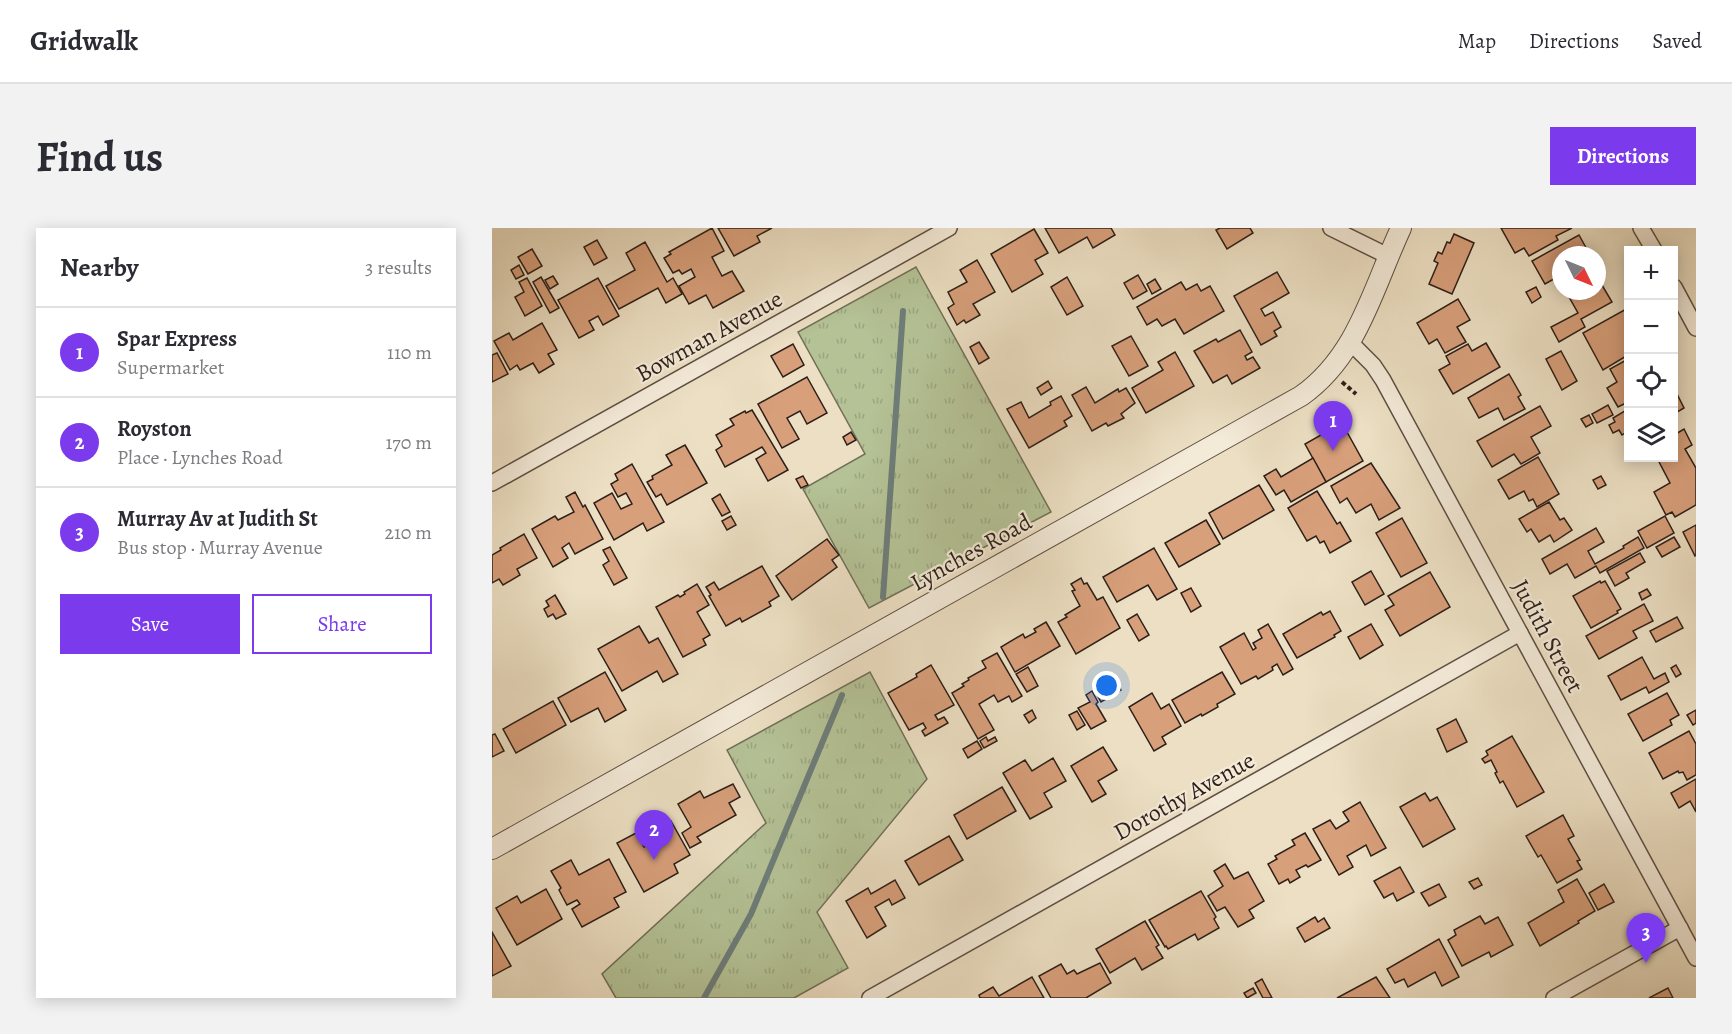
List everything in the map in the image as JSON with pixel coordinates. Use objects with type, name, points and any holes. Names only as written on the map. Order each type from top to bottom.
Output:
[{"type":"street","name":"Bowman Avenue","points":[[492,483],[949,228]]},
{"type":"street","points":[[1330,228],[1388,256]]},
{"type":"street","name":"Lynches Road","points":[[492,849],[1301,396],[1317,385],[1351,343],[1401,228]]},
{"type":"street","points":[[1641,228],[1652,246]]},
{"type":"street","points":[[1678,294],[1696,328]]},
{"type":"street","name":"Judith Street","points":[[1351,343],[1373,364],[1383,380],[1696,958]]},
{"type":"street","name":"Dorothy Avenue","points":[[870,998],[1520,633]]},
{"type":"street","points":[[1554,998],[1680,928]]},
{"type":"green space","points":[[916,267],[1051,512],[869,608],[803,489],[865,454],[798,332]]},
{"type":"green space","points":[[870,672],[927,779],[817,912],[848,968],[794,998],[616,998],[602,974],[766,823],[727,750]]},
{"type":"building","points":[[712,228],[724,251],[712,257],[722,276],[732,271],[744,291],[713,308],[706,295],[689,304],[679,286],[695,277],[691,269],[682,274],[679,270],[673,273],[664,258],[671,254],[669,252]]},
{"type":"building","points":[[718,228],[772,228],[757,236],[760,242],[734,256]]},
{"type":"building","points":[[1045,228],[1111,228],[1115,235],[1093,248],[1087,237],[1059,253]]},
{"type":"building","points":[[1250,228],[1253,233],[1227,249],[1216,230]]},
{"type":"building","points":[[1501,228],[1572,228],[1556,236],[1558,240],[1529,256],[1524,248],[1515,253]]},
{"type":"building","points":[[1034,229],[1048,253],[1035,260],[1043,274],[1012,292],[991,254]]},
{"type":"building","points":[[1454,234],[1474,243],[1452,294],[1429,284],[1438,263],[1434,261],[1438,252],[1442,254],[1447,242],[1450,243]]},
{"type":"building","points":[[1579,235],[1585,246],[1559,246]]},
{"type":"building","points":[[597,240],[607,258],[594,265],[584,247]]},
{"type":"building","points":[[645,242],[667,282],[673,278],[682,294],[666,303],[658,288],[619,309],[606,286],[635,270],[626,253]]},
{"type":"building","points":[[532,249],[542,266],[528,274],[518,257]]},
{"type":"building","points":[[1552,250],[1552,280],[1545,284],[1532,261]]},
{"type":"building","points":[[977,260],[995,292],[973,304],[980,315],[957,325],[948,308],[954,304],[948,292],[967,282],[960,270]]},
{"type":"building","points":[[519,265],[524,275],[516,279],[511,270]]},
{"type":"building","points":[[1277,272],[1289,293],[1261,309],[1265,316],[1273,312],[1281,327],[1274,331],[1277,336],[1261,345],[1234,296]]},
{"type":"building","points":[[1138,275],[1147,291],[1133,299],[1124,283]]},
{"type":"building","points":[[553,276],[558,284],[550,289],[545,280]]},
{"type":"building","points":[[541,277],[559,308],[550,313],[533,282]]},
{"type":"building","points":[[1067,277],[1083,306],[1067,315],[1051,287]]},
{"type":"building","points":[[527,278],[542,306],[525,316],[515,297],[524,292],[519,282]]},
{"type":"building","points":[[598,278],[619,316],[603,325],[598,316],[589,321],[594,330],[579,338],[558,300]]},
{"type":"building","points":[[1155,279],[1161,289],[1152,294],[1147,284]]},
{"type":"building","points":[[1181,282],[1186,290],[1197,284],[1201,291],[1210,286],[1224,311],[1184,334],[1175,319],[1162,326],[1157,319],[1147,325],[1137,307]]},
{"type":"building","points":[[1536,287],[1541,297],[1532,303],[1526,292]]},
{"type":"building","points":[[1606,292],[1612,302],[1581,319],[1585,327],[1559,342],[1551,327],[1578,313],[1571,300],[1606,300]]},
{"type":"building","points":[[1458,299],[1470,320],[1457,327],[1466,342],[1445,353],[1437,339],[1429,344],[1417,323]]},
{"type":"building","points":[[1624,310],[1624,357],[1603,370],[1583,333]]},
{"type":"building","points":[[542,323],[557,350],[548,354],[554,364],[539,373],[533,363],[520,370],[517,365],[510,370],[494,341],[509,333],[513,340]]},
{"type":"building","points":[[1240,330],[1252,352],[1245,356],[1247,360],[1253,357],[1260,368],[1232,384],[1227,375],[1213,383],[1194,351]]},
{"type":"building","points":[[1131,336],[1148,366],[1129,376],[1112,346]]},
{"type":"building","points":[[979,342],[989,358],[979,364],[970,347]]},
{"type":"building","points":[[1486,343],[1500,367],[1453,394],[1439,370],[1450,364],[1446,356],[1468,344],[1472,351]]},
{"type":"building","points":[[793,344],[804,365],[783,377],[771,356]]},
{"type":"building","points":[[1561,351],[1577,381],[1562,390],[1546,359]]},
{"type":"building","points":[[1175,352],[1194,386],[1146,413],[1132,388],[1163,370],[1158,362]]},
{"type":"building","points":[[497,353],[508,374],[492,382],[492,355]]},
{"type":"building","points":[[1624,361],[1624,404],[1618,407],[1607,388],[1617,382],[1610,369]]},
{"type":"building","points":[[1509,374],[1521,395],[1518,397],[1525,409],[1504,420],[1498,408],[1479,418],[1468,398]]},
{"type":"building","points":[[807,377],[827,413],[807,424],[800,411],[787,418],[799,439],[782,448],[758,404]]},
{"type":"building","points":[[1048,381],[1052,388],[1041,395],[1037,388]]},
{"type":"building","points":[[1086,387],[1095,403],[1118,389],[1119,392],[1126,388],[1135,403],[1121,414],[1124,418],[1108,426],[1106,423],[1092,431],[1072,395]]},
{"type":"building","points":[[1061,396],[1072,416],[1064,421],[1067,426],[1029,448],[1007,409],[1021,402],[1029,418]]},
{"type":"building","points":[[1678,396],[1684,408],[1678,412]]},
{"type":"building","points":[[1608,405],[1613,415],[1597,423],[1592,414]]},
{"type":"building","points":[[1540,406],[1551,426],[1531,437],[1540,453],[1521,464],[1514,454],[1492,467],[1477,441]]},
{"type":"building","points":[[752,410],[788,470],[768,481],[756,459],[766,453],[762,447],[725,467],[716,450],[722,446],[716,435],[734,425],[730,419]]},
{"type":"building","points":[[1624,411],[1624,434],[1622,435],[1619,430],[1613,433],[1609,425],[1615,422],[1613,418]]},
{"type":"building","points":[[1589,415],[1593,423],[1586,427],[1581,419]]},
{"type":"building","points":[[1342,423],[1363,461],[1326,482],[1305,444]]},
{"type":"building","points":[[1684,429],[1692,445],[1685,449],[1696,468],[1696,505],[1675,517],[1672,512],[1666,515],[1654,492],[1670,483],[1659,462],[1678,462],[1678,433]]},
{"type":"building","points":[[851,432],[856,440],[847,445],[843,437]]},
{"type":"building","points":[[685,445],[707,483],[667,505],[661,494],[656,497],[647,482],[653,479],[652,476],[672,465],[666,455]]},
{"type":"building","points":[[1538,457],[1559,494],[1537,507],[1533,499],[1529,501],[1524,491],[1509,499],[1498,480]]},
{"type":"building","points":[[1313,458],[1326,482],[1291,502],[1284,490],[1276,495],[1264,476],[1276,469],[1281,477]]},
{"type":"building","points":[[1371,463],[1400,508],[1379,520],[1371,504],[1356,513],[1347,498],[1340,503],[1331,486]]},
{"type":"building","points":[[632,464],[664,522],[647,531],[643,523],[614,540],[594,503],[612,493],[621,509],[632,504],[626,493],[618,497],[611,484],[618,480],[615,474]]},
{"type":"building","points":[[803,476],[808,485],[801,488],[796,479]]},
{"type":"building","points":[[1601,476],[1606,485],[1598,489],[1593,480]]},
{"type":"building","points":[[1259,485],[1274,510],[1223,539],[1209,513]]},
{"type":"building","points":[[1317,491],[1337,524],[1340,522],[1351,541],[1330,553],[1324,541],[1320,543],[1316,536],[1307,541],[1288,508]]},
{"type":"building","points":[[575,492],[583,507],[585,505],[603,539],[575,554],[569,543],[562,548],[568,558],[553,567],[532,529],[555,516],[558,520],[574,512],[566,497]]},
{"type":"building","points":[[720,494],[730,512],[722,516],[712,499]]},
{"type":"building","points":[[1549,502],[1560,520],[1564,518],[1572,530],[1554,542],[1550,535],[1539,542],[1531,529],[1527,532],[1519,519]]},
{"type":"building","points":[[731,516],[736,525],[727,530],[722,521]]},
{"type":"building","points":[[1665,516],[1674,533],[1647,548],[1638,531]]},
{"type":"building","points":[[1402,518],[1427,563],[1401,577],[1376,533]]},
{"type":"building","points":[[1206,520],[1220,544],[1179,567],[1165,543]]},
{"type":"building","points":[[1696,525],[1696,555],[1695,556],[1683,532]]},
{"type":"building","points":[[1596,528],[1604,542],[1588,551],[1595,564],[1624,548],[1623,546],[1638,537],[1644,548],[1600,573],[1596,566],[1575,578],[1567,564],[1550,574],[1542,559]]},
{"type":"building","points":[[524,534],[537,558],[517,569],[520,575],[503,585],[499,579],[492,583],[492,555]]},
{"type":"building","points":[[1674,537],[1680,547],[1662,557],[1656,547]]},
{"type":"building","points":[[827,539],[839,555],[832,560],[837,567],[792,600],[776,576]]},
{"type":"building","points":[[610,547],[627,578],[614,585],[603,565],[609,561],[603,550]]},
{"type":"building","points":[[1154,548],[1177,589],[1157,600],[1148,585],[1117,602],[1103,577]]},
{"type":"building","points":[[1640,553],[1645,562],[1626,573],[1629,578],[1615,586],[1607,571]]},
{"type":"building","points":[[762,566],[779,596],[769,602],[771,606],[742,622],[740,618],[726,626],[706,587],[714,582],[719,590]]},
{"type":"building","points":[[1371,571],[1384,594],[1365,605],[1352,582]]},
{"type":"building","points":[[1430,572],[1450,607],[1400,636],[1385,610],[1394,605],[1388,596]]},
{"type":"building","points":[[1081,578],[1084,584],[1087,583],[1097,600],[1103,597],[1120,628],[1076,654],[1058,622],[1080,606],[1071,584]]},
{"type":"building","points":[[1600,581],[1601,583],[1605,581],[1621,609],[1591,628],[1573,596]]},
{"type":"building","points":[[697,584],[709,605],[697,612],[710,635],[703,639],[706,645],[683,657],[656,607],[678,595],[680,597]]},
{"type":"building","points":[[1191,588],[1201,606],[1191,612],[1181,593]]},
{"type":"building","points":[[1647,589],[1651,595],[1642,600],[1639,593]]},
{"type":"building","points":[[555,595],[566,614],[556,619],[553,614],[548,617],[544,609],[549,606],[546,601]]},
{"type":"building","points":[[1644,604],[1653,621],[1633,631],[1637,638],[1599,659],[1586,636]]},
{"type":"building","points":[[1330,611],[1341,631],[1334,635],[1335,637],[1297,658],[1283,634],[1321,612],[1323,615]]},
{"type":"building","points":[[1137,614],[1149,635],[1139,641],[1127,620]]},
{"type":"building","points":[[1677,617],[1683,628],[1656,642],[1650,631]]},
{"type":"building","points":[[1046,622],[1060,646],[1015,672],[1001,647],[1023,634],[1025,638],[1036,632],[1034,629]]},
{"type":"building","points":[[1268,624],[1293,669],[1283,675],[1277,664],[1272,667],[1273,670],[1258,679],[1256,676],[1241,684],[1220,647],[1244,633],[1253,650],[1256,648],[1253,643],[1262,638],[1258,630]]},
{"type":"building","points":[[1371,624],[1383,645],[1360,659],[1348,637]]},
{"type":"building","points":[[639,626],[649,643],[658,638],[678,674],[663,682],[657,671],[622,691],[598,649]]},
{"type":"building","points":[[997,653],[1022,696],[1012,702],[1009,696],[998,702],[994,695],[979,704],[994,730],[978,739],[952,693],[964,686],[962,684],[969,680],[968,678],[986,668],[982,661]]},
{"type":"building","points":[[1642,657],[1654,679],[1665,673],[1669,682],[1649,693],[1646,687],[1621,700],[1608,676]]},
{"type":"building","points":[[931,665],[954,705],[935,715],[938,720],[944,717],[948,723],[925,736],[922,731],[926,728],[923,723],[909,730],[888,693],[917,677],[916,674]]},
{"type":"building","points":[[1676,665],[1681,674],[1676,677],[1671,668]]},
{"type":"building","points":[[1028,667],[1038,686],[1027,692],[1016,674]]},
{"type":"building","points":[[605,672],[626,710],[605,722],[598,708],[571,722],[558,698]]},
{"type":"building","points":[[1222,672],[1235,694],[1217,704],[1218,707],[1185,723],[1172,700]]},
{"type":"building","points":[[1114,678],[1121,690],[1101,702],[1094,690]]},
{"type":"building","points":[[1092,691],[1098,702],[1096,704],[1106,721],[1091,729],[1078,708],[1090,702],[1086,695]]},
{"type":"building","points":[[1152,693],[1161,709],[1169,704],[1181,726],[1162,737],[1166,744],[1154,751],[1129,707]]},
{"type":"building","points":[[1667,693],[1679,715],[1670,720],[1672,725],[1643,741],[1628,714]]},
{"type":"building","points":[[553,701],[566,725],[516,753],[503,729]]},
{"type":"building","points":[[1032,710],[1036,718],[1029,723],[1024,715]]},
{"type":"building","points":[[1696,710],[1696,723],[1693,725],[1687,715]]},
{"type":"building","points":[[1077,711],[1085,725],[1077,730],[1069,715]]},
{"type":"building","points":[[1456,719],[1467,742],[1447,752],[1437,729]]},
{"type":"building","points":[[1689,731],[1696,744],[1696,775],[1687,780],[1683,772],[1678,771],[1663,779],[1649,753]]},
{"type":"building","points":[[495,734],[504,751],[492,757],[492,735]]},
{"type":"building","points":[[1512,736],[1544,792],[1517,807],[1503,781],[1500,783],[1491,760],[1485,763],[1482,759],[1488,755],[1486,751]]},
{"type":"building","points":[[986,737],[988,741],[995,737],[997,741],[984,748],[980,741]]},
{"type":"building","points":[[977,741],[982,749],[968,758],[963,749]]},
{"type":"building","points":[[1103,747],[1117,770],[1098,781],[1106,794],[1092,802],[1071,766]]},
{"type":"building","points":[[1053,758],[1066,781],[1044,793],[1052,807],[1030,819],[1003,773],[1025,760],[1032,771]]},
{"type":"building","points":[[1696,779],[1696,812],[1690,801],[1679,808],[1671,793]]},
{"type":"building","points":[[733,784],[740,797],[729,803],[736,815],[697,837],[701,842],[690,848],[682,833],[691,827],[678,804],[700,791],[704,798]]},
{"type":"building","points":[[1002,787],[1016,811],[967,839],[954,815]]},
{"type":"building","points":[[1425,793],[1430,801],[1437,797],[1455,829],[1423,847],[1400,807]]},
{"type":"building","points":[[1360,802],[1386,848],[1371,856],[1366,845],[1347,856],[1353,867],[1339,875],[1313,829],[1330,820],[1336,829],[1349,821],[1343,812]]},
{"type":"building","points":[[1563,815],[1574,836],[1568,839],[1580,860],[1577,861],[1582,869],[1557,883],[1541,855],[1538,857],[1526,836]]},
{"type":"building","points":[[671,821],[690,855],[674,864],[678,873],[644,892],[617,843],[636,833],[644,847],[659,839],[654,831]]},
{"type":"building","points":[[1305,833],[1321,860],[1296,870],[1300,877],[1290,883],[1288,879],[1279,884],[1268,864],[1277,859],[1275,856],[1295,845],[1292,840]]},
{"type":"building","points":[[949,836],[963,860],[919,885],[905,861]]},
{"type":"building","points":[[609,859],[626,892],[614,898],[619,907],[582,927],[572,909],[580,904],[577,900],[567,905],[559,890],[561,888],[551,871],[571,860],[579,875]]},
{"type":"building","points":[[1225,864],[1234,879],[1248,872],[1264,901],[1249,910],[1254,918],[1238,927],[1225,907],[1217,911],[1208,896],[1223,886],[1214,871]]},
{"type":"building","points":[[1400,867],[1414,892],[1397,901],[1393,893],[1384,898],[1374,881]]},
{"type":"building","points":[[1478,878],[1482,885],[1474,889],[1469,882]]},
{"type":"building","points":[[1577,879],[1595,911],[1540,946],[1528,923],[1564,902],[1558,890]]},
{"type":"building","points":[[895,880],[905,898],[892,905],[889,899],[875,907],[886,926],[867,938],[846,901],[868,888],[871,894]]},
{"type":"building","points":[[1439,884],[1446,897],[1429,906],[1421,893]]},
{"type":"building","points":[[1604,884],[1614,902],[1598,910],[1589,893]]},
{"type":"building","points":[[546,889],[562,919],[517,945],[496,908],[517,896],[521,903]]},
{"type":"building","points":[[1201,891],[1216,917],[1214,919],[1219,928],[1198,940],[1195,934],[1168,949],[1149,920]]},
{"type":"building","points":[[1480,916],[1485,924],[1498,917],[1513,945],[1491,957],[1489,952],[1462,966],[1448,940],[1456,935],[1454,930]]},
{"type":"building","points":[[1315,917],[1318,922],[1324,918],[1330,928],[1305,942],[1297,928]]},
{"type":"building","points":[[1145,921],[1159,945],[1156,947],[1163,958],[1142,970],[1135,958],[1110,973],[1096,949]]},
{"type":"building","points":[[492,932],[511,966],[492,976]]},
{"type":"building","points":[[1439,939],[1459,977],[1442,986],[1435,972],[1408,987],[1404,979],[1395,983],[1387,969]]},
{"type":"building","points":[[1100,963],[1111,983],[1086,998],[1051,998],[1039,976],[1061,964],[1067,974],[1074,970],[1077,974]]},
{"type":"building","points":[[1032,977],[1044,998],[980,998],[979,995],[993,987],[999,996]]},
{"type":"building","points":[[1376,977],[1390,998],[1337,998]]},
{"type":"building","points":[[1262,979],[1272,998],[1263,998],[1255,983]]},
{"type":"building","points":[[1253,988],[1256,993],[1247,998],[1244,993]]},
{"type":"building","points":[[1668,988],[1673,998],[1649,998]]},
{"type":"waterway","points":[[883,597],[903,311]]},
{"type":"waterway","points":[[704,998],[751,914],[842,695]]},
{"type":"place","name":"Spar Express","points":[[1333,451]]},
{"type":"place","name":"Royston","points":[[654,860]]},
{"type":"place","name":"Murray Av at Judith St","points":[[1646,963]]}]
